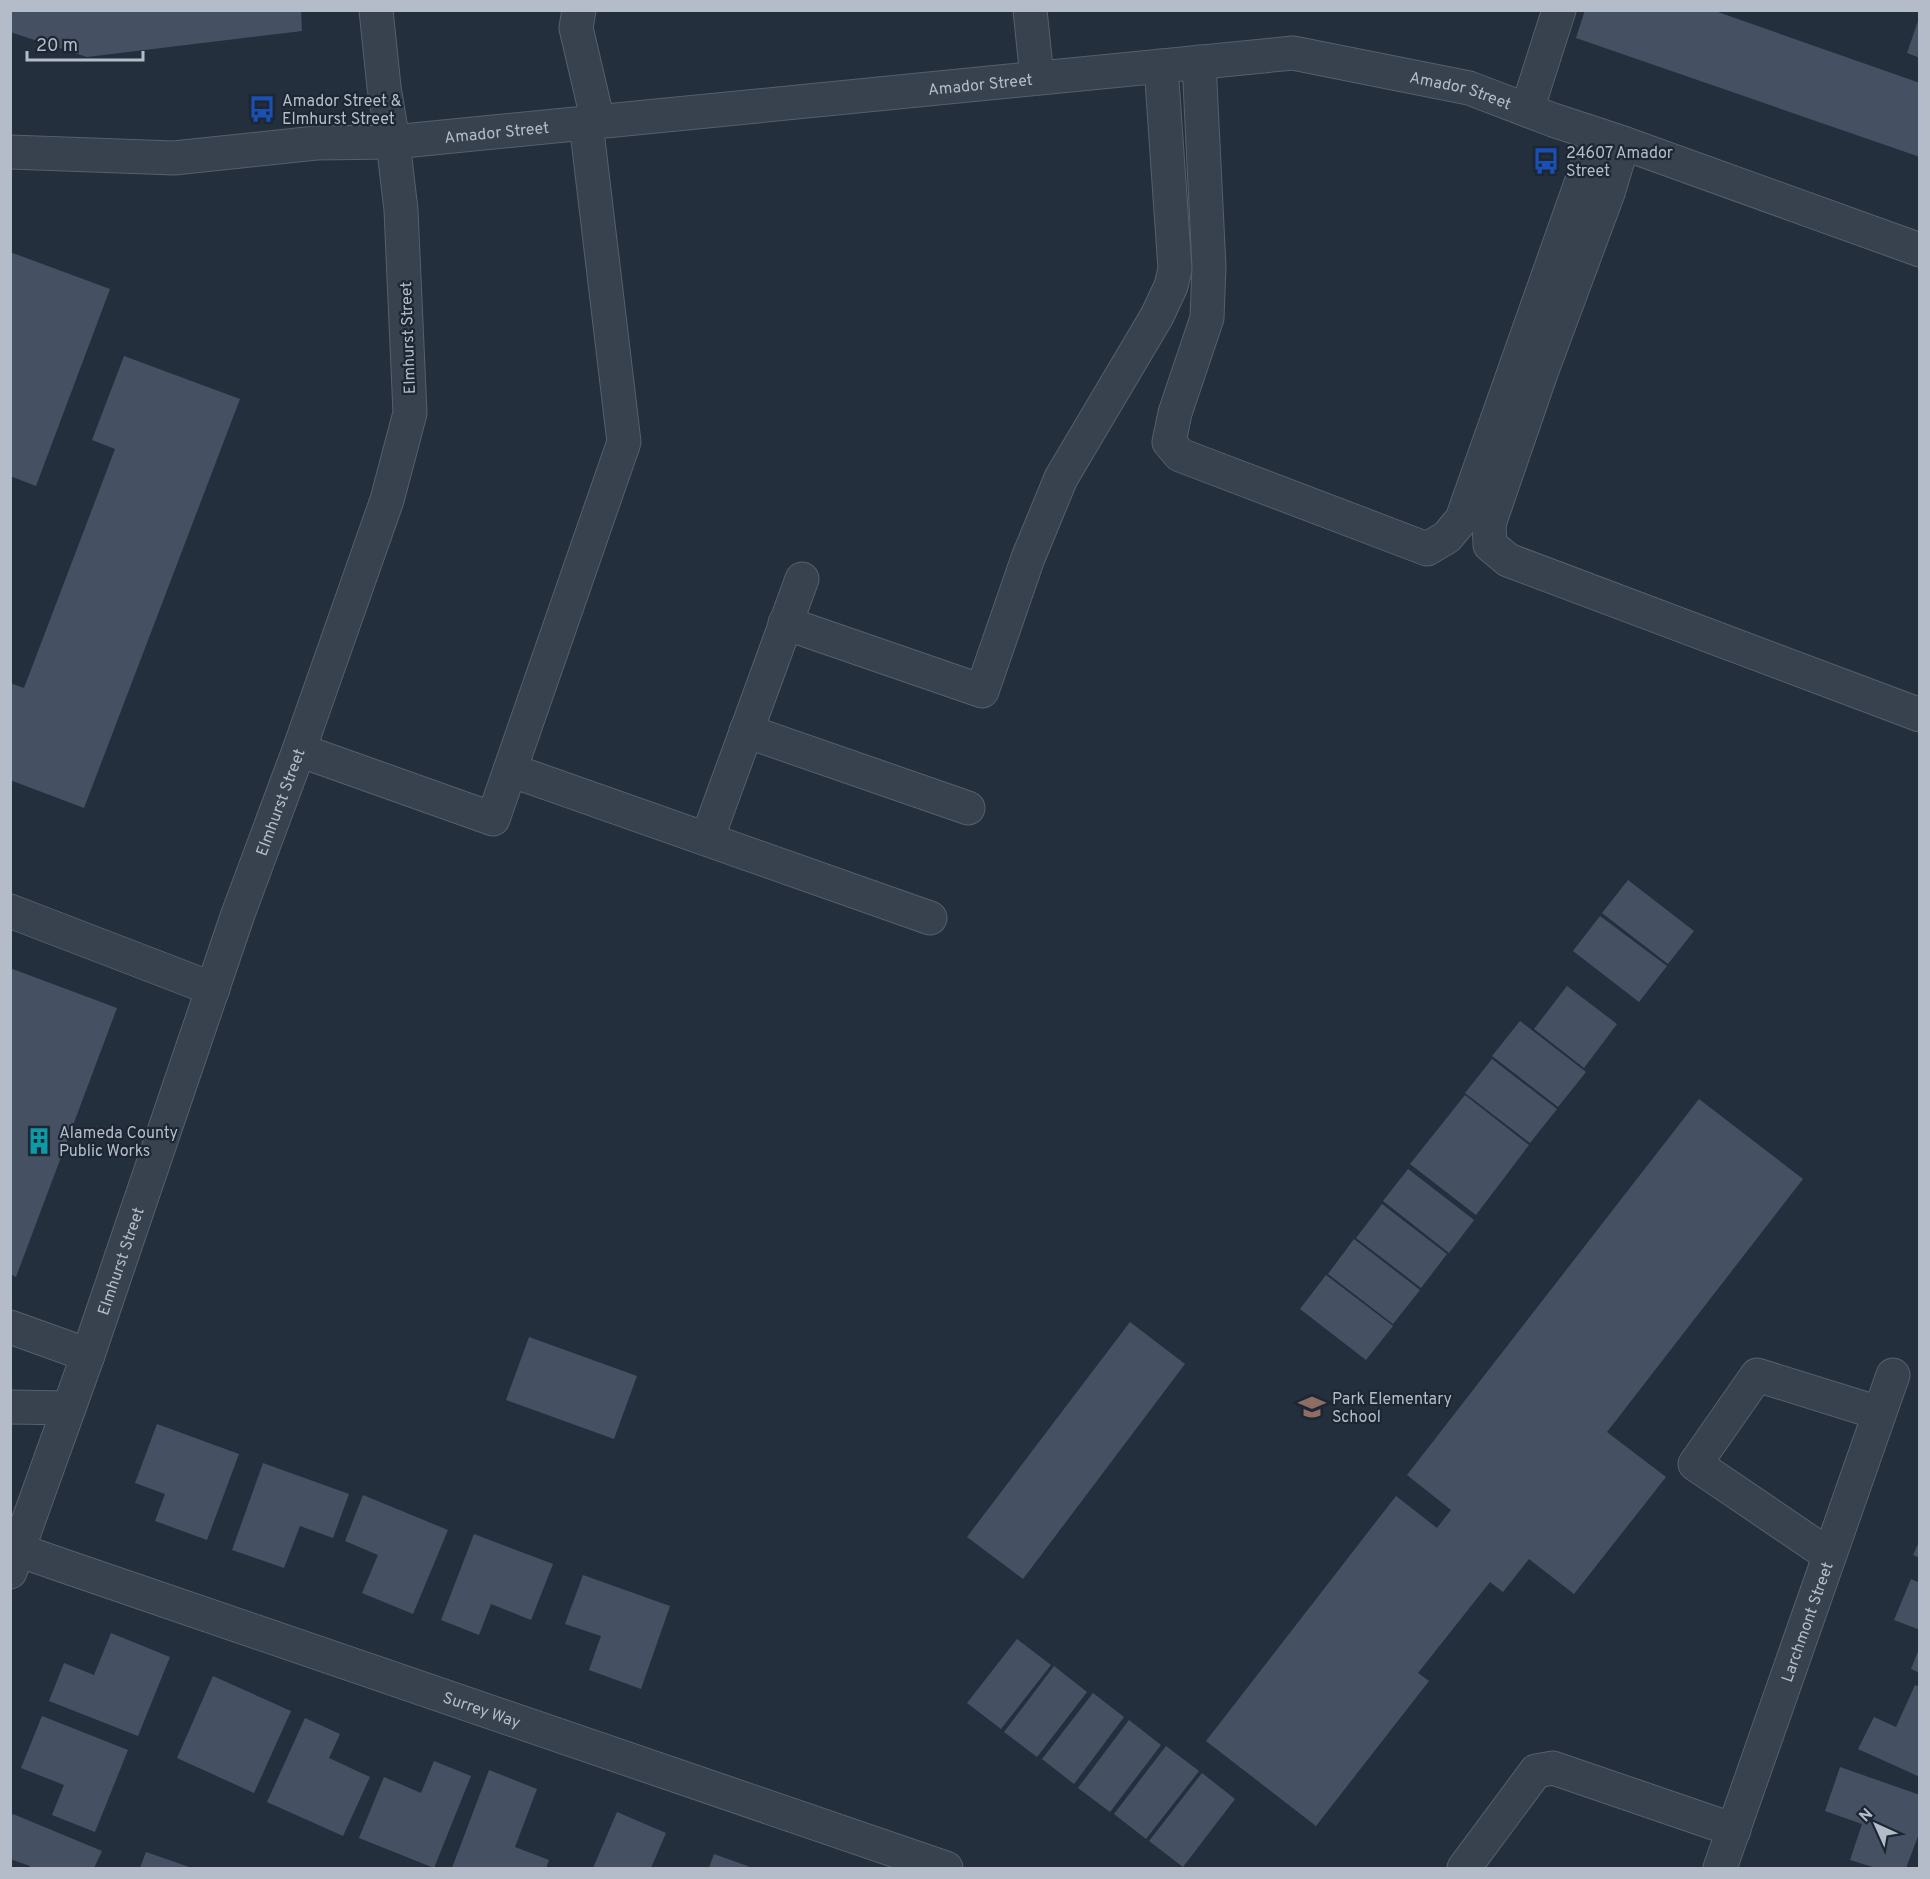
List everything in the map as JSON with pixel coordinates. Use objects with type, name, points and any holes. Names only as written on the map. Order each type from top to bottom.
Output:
[{"type":"street","name":"Elmhurst Street","points":[[13,1555],[88,1355],[238,914],[299,750],[387,500],[410,413],[402,219],[376,10]]},
{"type":"street","points":[[299,750],[493,819],[624,442],[592,122],[576,28],[579,10]]},
{"type":"street","points":[[1030,10],[1037,78]]},
{"type":"street","points":[[1527,110],[1559,10]]},
{"type":"street","name":"Amador Street","points":[[10,152],[174,158],[316,143],[393,142],[1293,53],[1469,88],[1920,250]]},
{"type":"street","points":[[1199,62],[1209,267],[1207,318],[1175,413],[1168,442],[1180,455],[1427,549],[1447,537],[1462,519],[1611,139]]},
{"type":"street","points":[[785,623],[982,692],[1028,558],[1061,478],[1157,316],[1171,286],[1174,269],[1161,66]]},
{"type":"street","points":[[1611,139],[1608,194],[1541,373],[1489,524],[1490,545],[1508,560],[1920,715]]},
{"type":"street","points":[[707,839],[802,579]]},
{"type":"street","points":[[746,731],[968,808]]},
{"type":"street","points":[[510,770],[930,918]]},
{"type":"street","points":[[10,911],[213,989]]},
{"type":"street","points":[[10,1327],[88,1355]]},
{"type":"street","points":[[1829,1555],[1695,1464],[1757,1375],[1880,1413]]},
{"type":"street","name":"Larchmont Street","points":[[1720,1869],[1893,1375]]},
{"type":"street","points":[[10,1407],[69,1408]]},
{"type":"street","name":"Surrey Way","points":[[13,1555],[946,1869]]},
{"type":"street","points":[[1464,1869],[1536,1771],[1553,1768],[1734,1830]]},
{"type":"building","points":[[10,10],[301,10],[302,31],[87,57],[10,32]]},
{"type":"building","points":[[1585,10],[1712,10],[1920,83],[1920,157],[1576,38]]},
{"type":"building","points":[[1920,18],[1920,58],[1907,53]]},
{"type":"building","points":[[10,252],[110,289],[36,486],[10,476]]},
{"type":"building","points":[[124,356],[240,399],[84,808],[10,780],[10,683],[24,688],[115,449],[92,440]]},
{"type":"building","points":[[1628,880],[1694,931],[1668,964],[1602,913]]},
{"type":"building","points":[[1600,916],[1667,966],[1639,1002],[1573,951]]},
{"type":"building","name":"Alameda County Public Works","points":[[10,968],[117,1008],[16,1277],[10,1274]]},
{"type":"building","points":[[1567,986],[1617,1024],[1584,1068],[1534,1029]]},
{"type":"building","points":[[1520,1021],[1586,1072],[1558,1107],[1492,1056]]},
{"type":"building","points":[[1492,1059],[1557,1109],[1530,1143],[1465,1093]]},
{"type":"building","points":[[1465,1095],[1529,1145],[1476,1215],[1410,1164]]},
{"type":"building","points":[[1699,1099],[1803,1179],[1607,1432],[1666,1477],[1574,1594],[1529,1559],[1503,1592],[1490,1582],[1418,1673],[1429,1681],[1316,1826],[1206,1741],[1396,1496],[1437,1528],[1451,1510],[1407,1475]]},
{"type":"building","points":[[1408,1169],[1474,1220],[1449,1253],[1383,1201]]},
{"type":"building","points":[[1382,1204],[1447,1254],[1421,1288],[1356,1238]]},
{"type":"building","points":[[1354,1239],[1420,1290],[1393,1324],[1328,1274]]},
{"type":"building","points":[[1326,1275],[1393,1326],[1366,1360],[1300,1309]]},
{"type":"building","points":[[1130,1322],[1185,1364],[1023,1579],[967,1537]]},
{"type":"building","points":[[529,1337],[637,1376],[614,1439],[506,1400]]},
{"type":"building","points":[[157,1424],[239,1454],[207,1540],[155,1521],[165,1494],[135,1483]]},
{"type":"building","points":[[263,1463],[349,1494],[333,1538],[300,1526],[284,1568],[232,1550]]},
{"type":"building","points":[[363,1495],[448,1530],[413,1614],[362,1593],[378,1555],[345,1541]]},
{"type":"building","points":[[474,1534],[553,1564],[531,1620],[491,1604],[479,1635],[441,1620]]},
{"type":"building","points":[[1920,1540],[1920,1558],[1913,1555]]},
{"type":"building","points":[[583,1575],[670,1606],[641,1689],[589,1670],[601,1636],[565,1624]]},
{"type":"building","points":[[1911,1579],[1920,1583],[1920,1630],[1894,1620]]},
{"type":"building","points":[[111,1633],[170,1657],[138,1736],[49,1701],[64,1663],[94,1675]]},
{"type":"building","points":[[1017,1639],[1051,1665],[1001,1729],[967,1703]]},
{"type":"building","points":[[1920,1649],[1920,1673],[1911,1669]]},
{"type":"building","points":[[1054,1666],[1087,1692],[1037,1757],[1004,1732]]},
{"type":"building","points":[[213,1676],[291,1711],[254,1793],[177,1758]]},
{"type":"building","points":[[1915,1685],[1920,1687],[1920,1777],[1858,1749],[1874,1717],[1896,1727]]},
{"type":"building","points":[[1093,1693],[1124,1717],[1074,1784],[1042,1759]]},
{"type":"building","points":[[42,1716],[128,1750],[95,1832],[52,1815],[64,1785],[21,1768]]},
{"type":"building","points":[[305,1718],[340,1734],[329,1758],[370,1777],[343,1836],[267,1802]]},
{"type":"building","points":[[1129,1720],[1161,1745],[1110,1812],[1078,1788]]},
{"type":"building","points":[[1166,1746],[1199,1771],[1146,1839],[1114,1814]]},
{"type":"building","points":[[434,1761],[471,1776],[434,1868],[359,1838],[384,1777],[421,1793]]},
{"type":"building","points":[[1840,1767],[1920,1795],[1920,1831],[1906,1868],[1876,1868],[1850,1860],[1862,1824],[1825,1811]]},
{"type":"building","points":[[489,1770],[537,1789],[515,1847],[549,1860],[546,1868],[452,1868]]},
{"type":"building","points":[[1202,1773],[1235,1799],[1183,1867],[1149,1841]]},
{"type":"building","points":[[617,1812],[666,1833],[651,1868],[593,1868]]},
{"type":"building","points":[[13,1814],[102,1851],[94,1868],[29,1868],[30,1866],[10,1859],[10,1819]]},
{"type":"building","points":[[146,1852],[192,1868],[140,1868]]},
{"type":"building","points":[[714,1854],[753,1868],[709,1868]]},
{"type":"place","name":"Amador Street & Elmhurst Street","points":[[262,109]]},
{"type":"place","name":"24607 Amador Street","points":[[1546,161]]},
{"type":"place","name":"Alameda County Public Works","points":[[39,1141]]},
{"type":"place","name":"Park Elementary School","points":[[1312,1407]]}]
